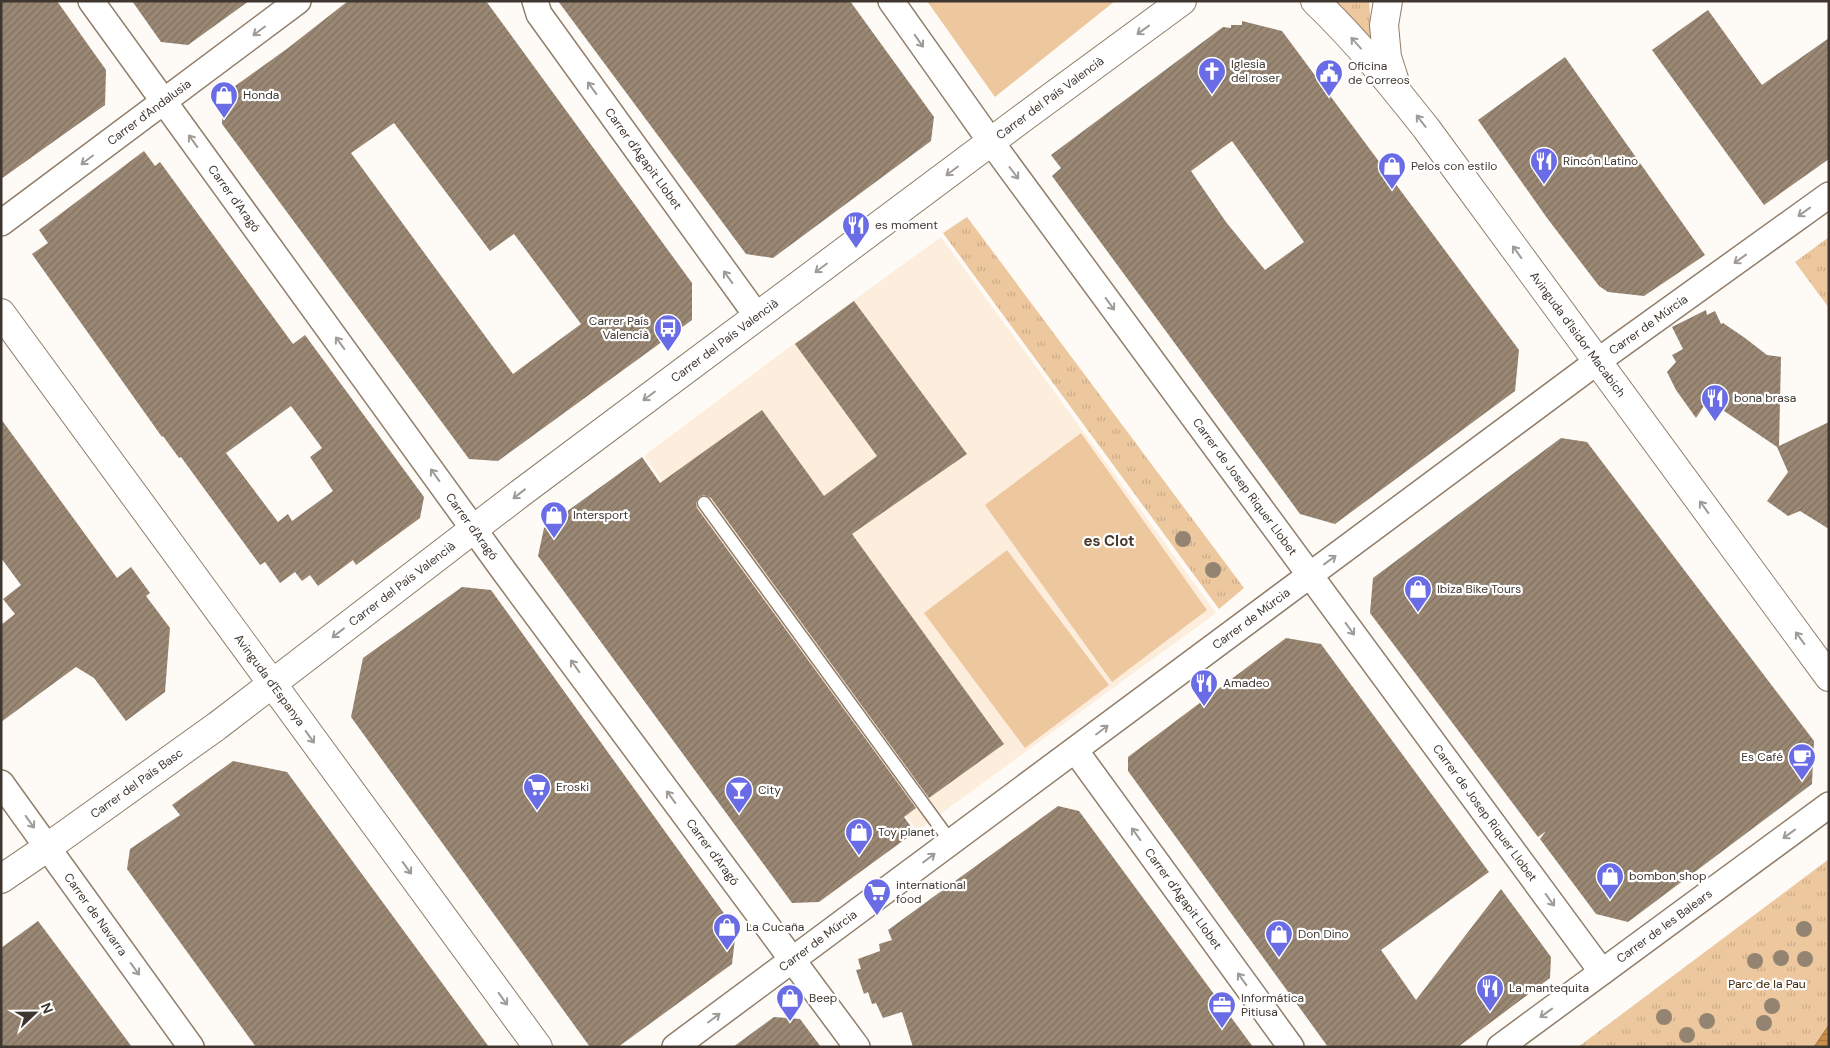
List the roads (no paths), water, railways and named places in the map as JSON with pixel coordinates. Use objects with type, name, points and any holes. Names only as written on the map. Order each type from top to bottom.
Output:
[{"type":"street","name":"Carrer d'Aragó","points":[[91,1],[474,528],[857,1047]]},
{"type":"street","name":"Carrer d'Andalusia","points":[[1,223],[298,1]]},
{"type":"street","name":"Carrer d'Agapit Llobet","points":[[535,1],[538,14],[757,316]]},
{"type":"street","name":"Carrer de Josep Riquer Llobet","points":[[891,1],[991,142],[1602,972]]},
{"type":"street","name":"Carrer del País Valencià","points":[[271,684],[474,528],[1182,1]]},
{"type":"street","name":"Avinguda d'Isidor Macabich","points":[[1315,1],[1336,20],[1426,128],[1829,677]]},
{"type":"street","points":[[1388,1],[1384,25],[1387,57],[1398,93]]},
{"type":"street","name":"Carrer de Múrcia","points":[[675,1047],[1598,361],[1829,195]]},
{"type":"street","name":"Avinguda d'Espanya","points":[[1,313],[538,1047]]},
{"type":"street","name":"Carrer del País Basc","points":[[1,879],[217,726],[271,684]]},
{"type":"street","name":"Carrer d'Agapit Llobet","points":[[1075,750],[1292,1047]]},
{"type":"street","name":"Carrer de Navarra","points":[[1,783],[191,1047]]},
{"type":"street","name":"Carrer de les Balears","points":[[1500,1047],[1829,805]]},
{"type":"lane","points":[[704,503],[951,842]]},
{"type":"place","name":"Iglesia del roser","points":[[1212,95]]},
{"type":"place","name":"Oficina de Correos","points":[[1329,97]]},
{"type":"place","name":"Honda","points":[[224,119]]},
{"type":"place","name":"Rincón Latino","points":[[1544,185]]},
{"type":"place","name":"Pelos con estilo","points":[[1392,190]]},
{"type":"place","name":"es moment","points":[[856,249]]},
{"type":"place","name":"Carrer País Valencià","points":[[668,352]]},
{"type":"place","name":"bona brasa","points":[[1715,422]]},
{"type":"place","name":"Intersport","points":[[554,539]]},
{"type":"place","name":"Ibiza Bike Tours","points":[[1418,613]]},
{"type":"place","name":"Amadeo","points":[[1204,707]]},
{"type":"place","name":"Es Café","points":[[1802,781]]},
{"type":"place","name":"Eroski","points":[[537,811]]},
{"type":"place","name":"City","points":[[739,814]]},
{"type":"place","name":"Toy planet","points":[[859,856]]},
{"type":"place","name":"bombon shop","points":[[1610,900]]},
{"type":"place","name":"international food","points":[[877,916]]},
{"type":"place","name":"La Cucaña","points":[[727,951]]},
{"type":"place","name":"Don Dino","points":[[1279,958]]},
{"type":"place","name":"La mantequita","points":[[1490,1012]]},
{"type":"place","name":"Beep","points":[[790,1022]]},
{"type":"place","name":"Informática Pitiusa","points":[[1222,1029]]},
{"type":"district","name":"es Clot","points":[[1109,541]]},
{"type":"park label","name":"Parc de la Pau","points":[[1767,984]]}]
